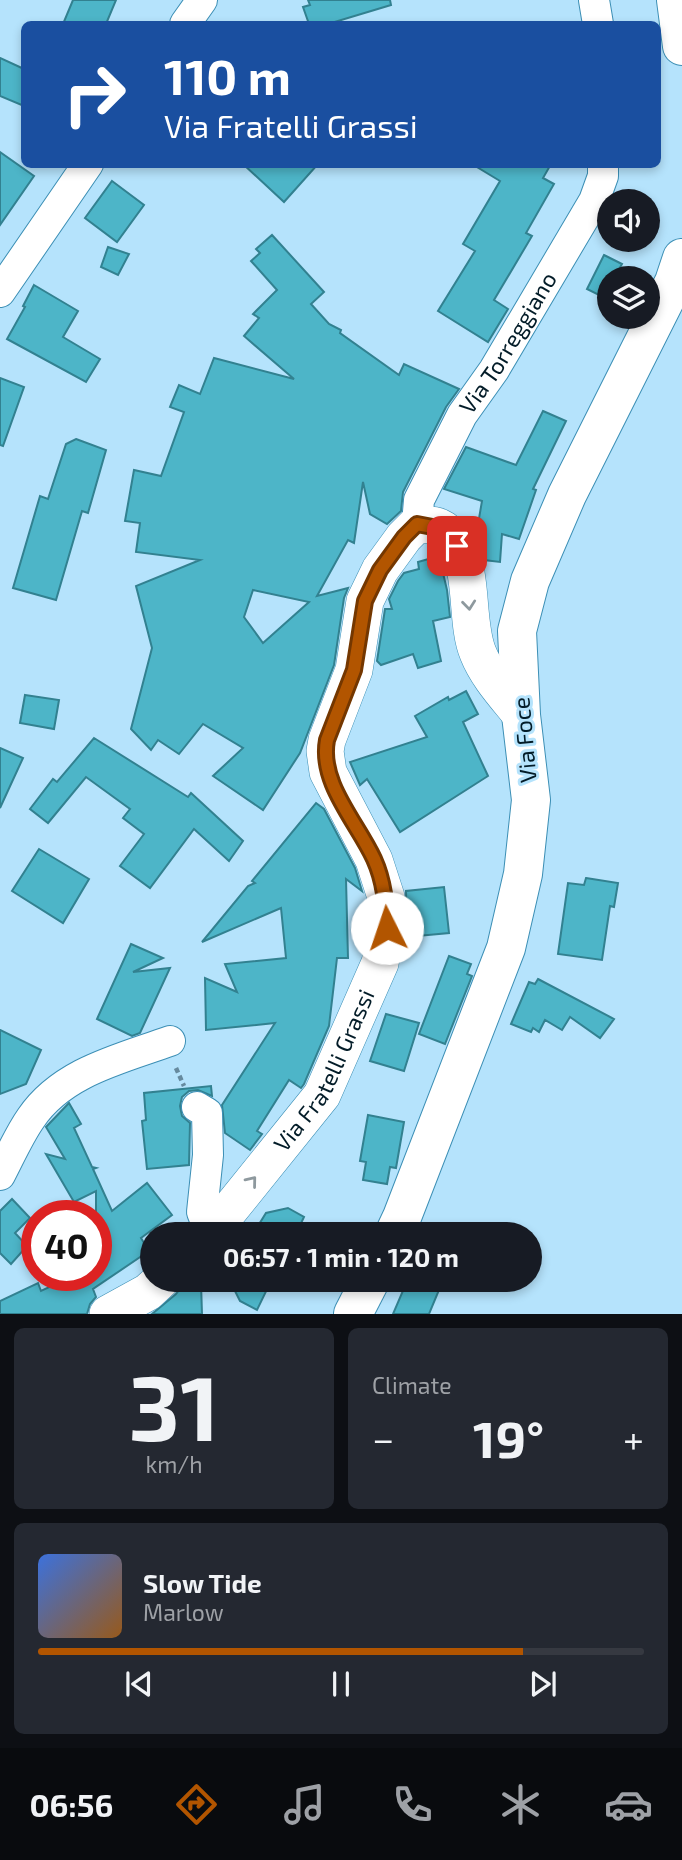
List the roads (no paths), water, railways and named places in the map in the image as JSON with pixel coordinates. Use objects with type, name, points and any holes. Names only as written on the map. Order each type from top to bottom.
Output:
[{"type":"main road","points":[[676,0],[682,46]]},
{"type":"main road","name":"Via Foce","points":[[400,1222],[506,948],[523,874],[531,800],[521,715],[517,631],[530,580],[567,495],[674,282],[682,258]]},
{"type":"main road","points":[[353,1314],[364,1292]]},
{"type":"street","points":[[187,21],[202,0]]},
{"type":"street","points":[[594,0],[598,21]]},
{"type":"street","points":[[0,292],[86,168]]},
{"type":"street","name":"Via Torreggiano","points":[[417,524],[419,500],[462,415],[494,370],[594,201],[603,176],[603,168]]},
{"type":"street","points":[[417,524],[443,529],[457,546],[465,561],[470,616],[477,651],[490,676],[521,715]]},
{"type":"street","name":"Via Fratelli Grassi","points":[[219,1222],[321,1095],[380,963],[387,928],[386,897],[374,860],[328,772],[325,751],[354,670],[365,601],[380,570],[417,524]]},
{"type":"street","points":[[0,1175],[31,1117],[57,1090],[92,1070],[170,1041]]},
{"type":"street","points":[[197,1107],[207,1113],[208,1155],[202,1212],[206,1222]]},
{"type":"street","points":[[108,1314],[148,1292]]}]
